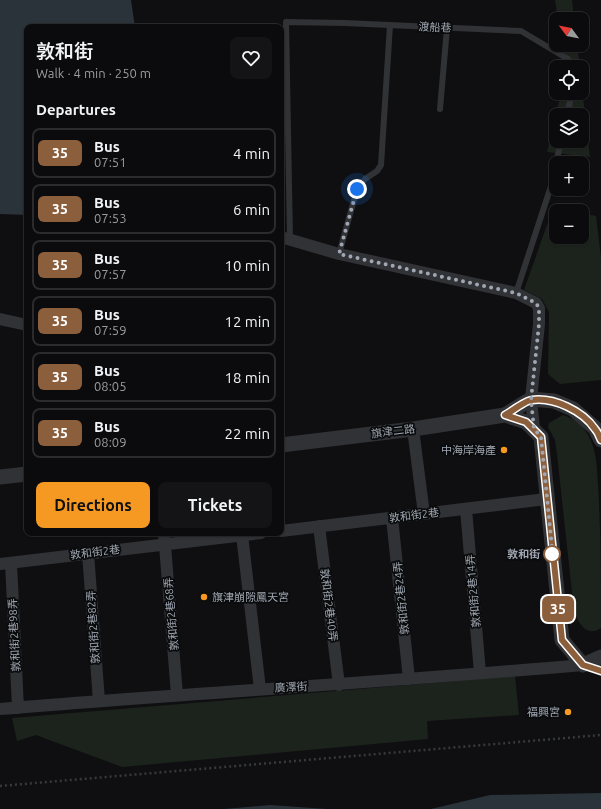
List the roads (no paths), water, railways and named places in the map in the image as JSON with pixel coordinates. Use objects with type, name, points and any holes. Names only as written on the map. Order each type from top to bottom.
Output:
[{"type":"street","points":[[286,238],[339,254],[516,293],[536,303],[539,308],[539,324],[531,400],[534,429]]},
{"type":"street","points":[[0,319],[24,324]]},
{"type":"street","points":[[505,415],[531,400],[554,401],[573,409],[595,428],[601,440]]},
{"type":"street","points":[[505,415],[526,422],[541,437],[546,499],[562,640],[583,665],[601,671]]},
{"type":"street","name":"旗津二路","points":[[284,445],[505,415]]},
{"type":"street","points":[[414,428],[424,514]]},
{"type":"street","points":[[0,477],[24,474]]},
{"type":"street","name":"敦和街2巷","points":[[284,531],[546,499]]},
{"type":"street","name":"敦和街2巷14弄","points":[[466,509],[480,673]]},
{"type":"street","name":"敦和街2巷24弄","points":[[392,518],[409,679]]},
{"type":"street","name":"敦和街2巷40弄","points":[[319,526],[339,684]]},
{"type":"street","name":"敦和街2巷","points":[[5,563],[88,553],[165,539],[223,536]]},
{"type":"street","points":[[242,536],[260,689]]},
{"type":"street","name":"敦和街2巷68弄","points":[[165,539],[177,695]]},
{"type":"street","name":"敦和街2巷82弄","points":[[88,553],[99,701]]},
{"type":"street","name":"敦和街2巷98弄","points":[[5,563],[18,708]]},
{"type":"street","points":[[583,665],[601,657]]},
{"type":"street","name":"廣澤街","points":[[0,709],[583,665]]},
{"type":"lane","name":"渡船巷","points":[[286,238],[286,22],[345,23],[521,31],[569,60]]},
{"type":"lane","points":[[339,254],[357,189],[365,179],[377,171],[381,165],[390,25]]},
{"type":"lane","points":[[440,109],[447,28]]},
{"type":"lane","points":[[516,293],[549,192]]},
{"type":"place","name":"中海岸海產","points":[[504,450]]},
{"type":"place","name":"敦和街","points":[[552,554]]},
{"type":"place","name":"旗津崩隙鳳天宮","points":[[204,597]]},
{"type":"place","name":"福興宮","points":[[568,712]]}]
